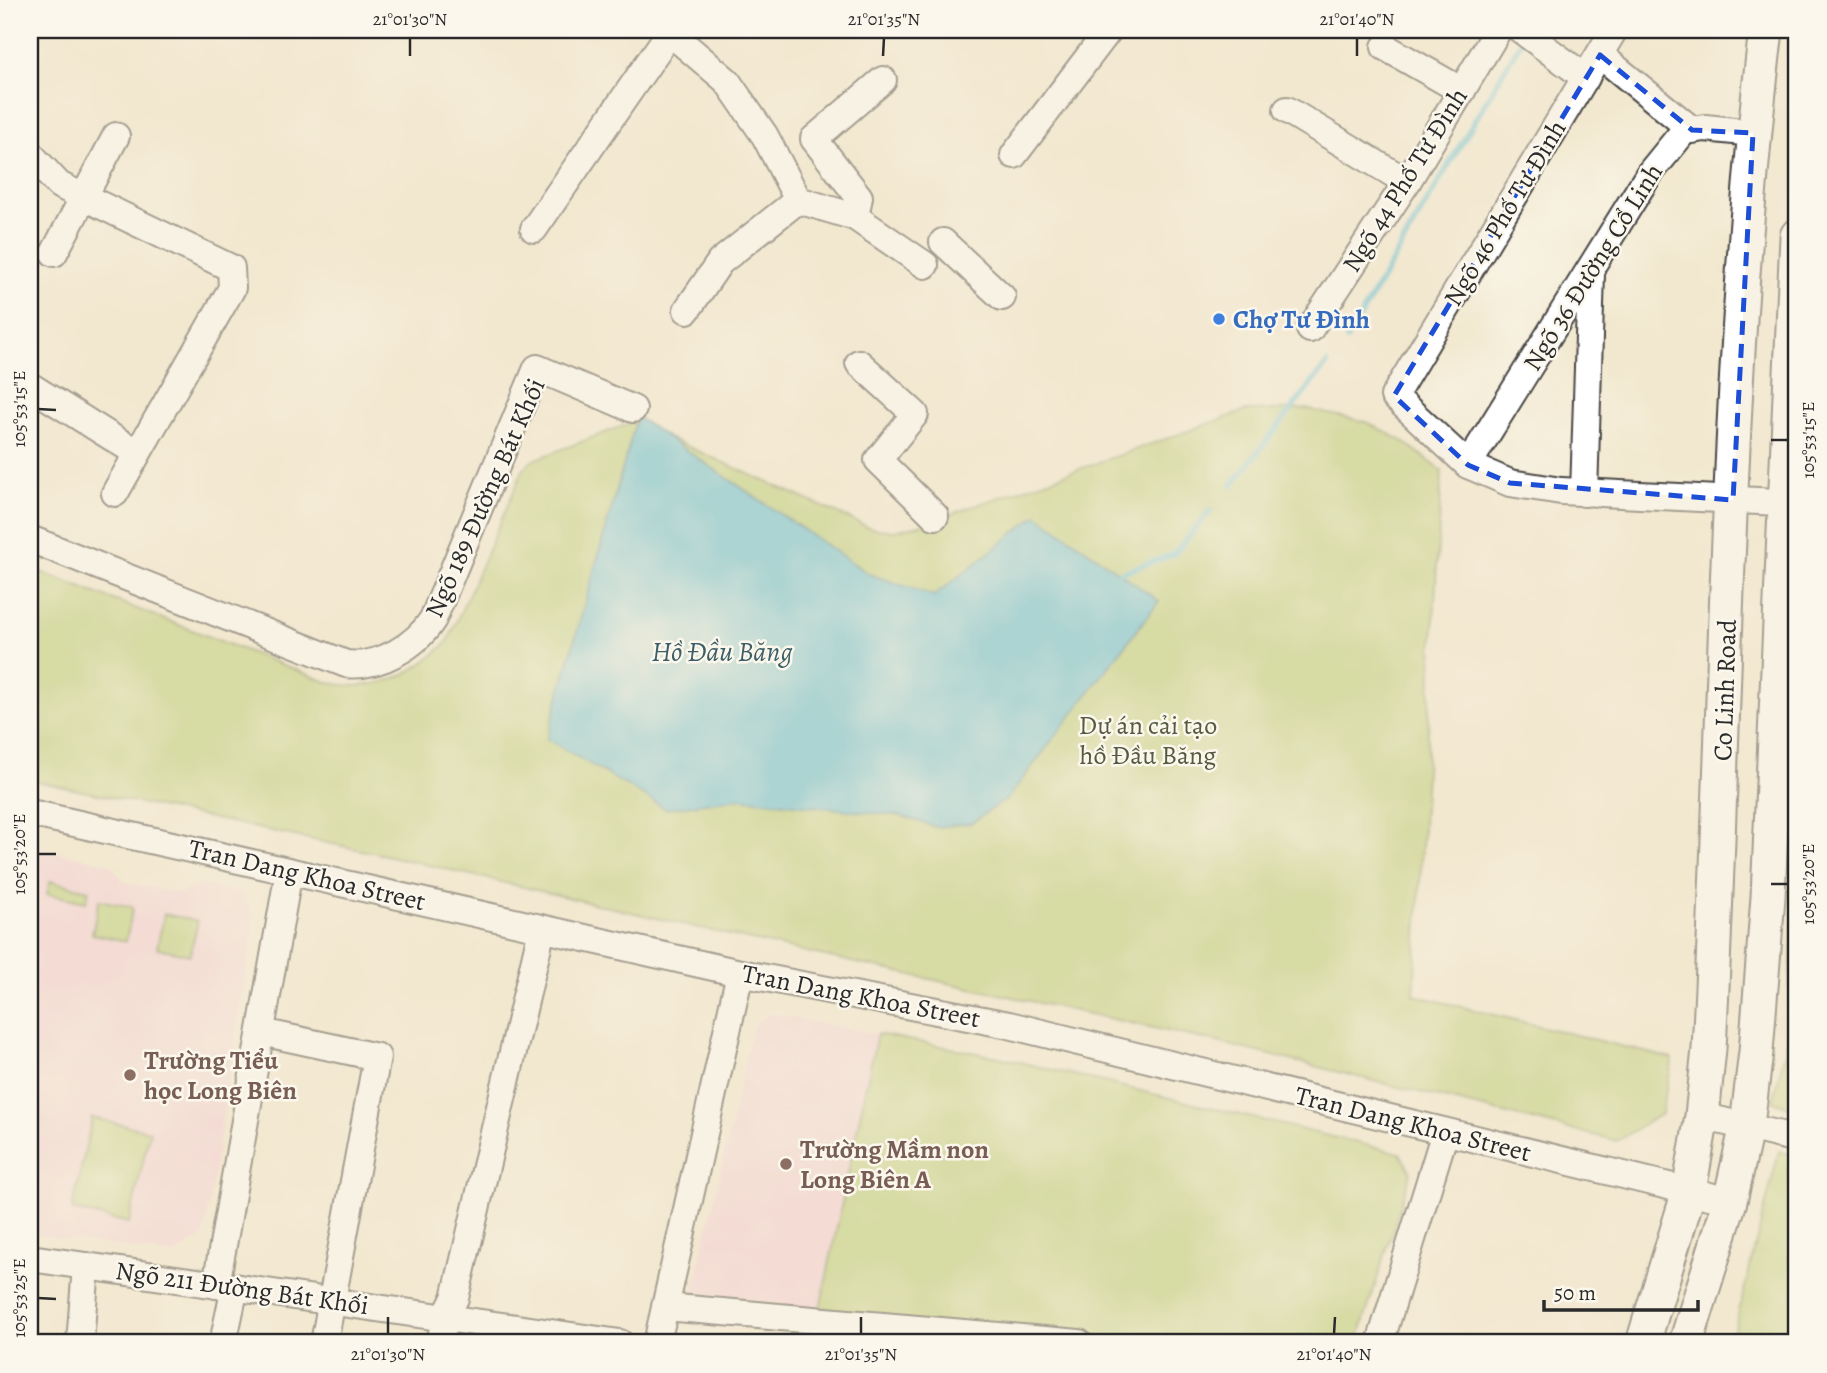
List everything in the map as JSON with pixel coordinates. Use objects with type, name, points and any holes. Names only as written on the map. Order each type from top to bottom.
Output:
[{"type":"main road","name":"Co Linh Road","points":[[1643,1343],[1689,1191],[1702,1116],[1719,865],[1733,500],[1753,133],[1766,30]]},
{"type":"main road","name":"Co Linh Road","points":[[1686,1343],[1730,1202],[1747,1125],[1756,1052],[1768,897],[1791,503],[1797,236]]},
{"type":"street","name":"Ngõ 44 Phố Tư Đình","points":[[1310,329],[1407,182],[1498,30]]},
{"type":"street","name":"Ngõ 46 Phố Tư Đình","points":[[1468,465],[1394,396],[1614,30]]},
{"type":"street","points":[[534,229],[669,31],[727,81],[765,136],[798,200],[855,217],[925,265]]},
{"type":"street","points":[[1014,155],[1102,32]]},
{"type":"street","points":[[1529,35],[1587,78]]},
{"type":"street","points":[[1385,47],[1461,91]]},
{"type":"street","points":[[1600,55],[1692,130],[1705,128],[1753,133]]},
{"type":"street","points":[[855,217],[859,197],[814,139],[883,80]]},
{"type":"street","points":[[1287,110],[1407,182]]},
{"type":"street","name":"Ngõ 36 Đường Cổ Linh","points":[[1468,465],[1649,174],[1684,131],[1692,130]]},
{"type":"street","points":[[54,253],[116,136]]},
{"type":"street","points":[[30,154],[59,185],[231,268],[232,288],[115,493]]},
{"type":"street","points":[[687,310],[720,262],[798,200]]},
{"type":"street","points":[[943,242],[1002,297]]},
{"type":"street","points":[[1584,493],[1591,271]]},
{"type":"street","points":[[859,363],[915,414],[878,460],[935,516]]},
{"type":"street","name":"Ngõ 189 Đường Bát Khối","points":[[30,539],[346,664],[365,664],[403,649],[420,636],[433,619],[537,368],[633,410]]},
{"type":"street","points":[[30,386],[137,453]]},
{"type":"street","points":[[1468,465],[1510,483],[1584,493],[1791,503]]},
{"type":"street","name":"Tran Dang Khoa Street","points":[[30,813],[740,973],[1009,1025],[1730,1202]]},
{"type":"street","points":[[223,1343],[225,1286],[261,1032],[289,871]]},
{"type":"street","points":[[443,1331],[455,1298],[542,929]]},
{"type":"street","points":[[657,1343],[740,973]]},
{"type":"street","points":[[261,1032],[377,1057],[324,1343]]},
{"type":"street","points":[[1702,1116],[1797,1139]]},
{"type":"street","points":[[1380,1343],[1445,1132]]},
{"type":"street","name":"Ngõ 211 Đường Bát Khối","points":[[30,1258],[330,1301],[443,1331],[620,1343]]},
{"type":"street","points":[[80,1343],[86,1266]]},
{"type":"street","points":[[665,1307],[928,1337],[1079,1343]]},
{"type":"highlighted area","points":[[1600,55],[1692,130],[1753,133],[1733,500],[1510,483],[1468,465],[1394,396]]},
{"type":"shaded area","name":"Trường Tiểu học Long Biên","points":[[38,848],[110,864],[123,881],[179,893],[201,884],[241,893],[255,917],[204,1236],[174,1255],[30,1234],[30,891]]},
{"type":"shaded area","name":"Trường Mầm non Long Biên A","points":[[770,1013],[877,1034],[820,1309],[693,1293],[753,1025]]},
{"type":"green space","name":"Dự án cải tạo hồ Đầu Băng","points":[[1307,409],[1366,422],[1403,441],[1442,471],[1414,995],[1673,1059],[1661,1114],[1617,1141],[1217,1042],[742,938],[394,857],[30,780],[30,568],[330,683],[363,685],[379,683],[409,671],[436,653],[448,641],[524,468],[533,460],[633,422],[870,528],[894,531],[919,525],[1245,411]]},
{"type":"green space","points":[[1797,806],[1797,1110],[1773,1101],[1788,1038]]},
{"type":"green space","points":[[50,881],[89,890],[86,902],[47,894]]},
{"type":"green space","points":[[99,900],[133,907],[126,941],[92,934]]},
{"type":"green space","points":[[164,914],[198,921],[190,955],[157,948]]},
{"type":"green space","points":[[877,1034],[999,1057],[1400,1153],[1411,1172],[1357,1343],[1065,1343],[820,1309]]},
{"type":"green space","points":[[92,1118],[150,1131],[129,1223],[72,1210]]},
{"type":"green space","points":[[1779,1151],[1797,1157],[1797,1343],[1731,1343]]},
{"type":"water","name":"Hồ Đầu Băng","points":[[637,417],[869,574],[934,596],[1037,515],[1159,601],[1008,798],[971,823],[936,827],[901,816],[738,798],[666,809],[547,739]]},
{"type":"waterway","points":[[1347,339],[1523,38]]},
{"type":"waterway","points":[[1232,485],[1327,364]]},
{"type":"waterway","points":[[1120,573],[1174,554],[1210,511]]},
{"type":"place","name":"Chợ Tư Đình","points":[[1219,319]]},
{"type":"place","name":"Trường Tiểu học Long Biên","points":[[130,1075]]},
{"type":"place","name":"Trường Mầm non Long Biên A","points":[[786,1164]]}]
